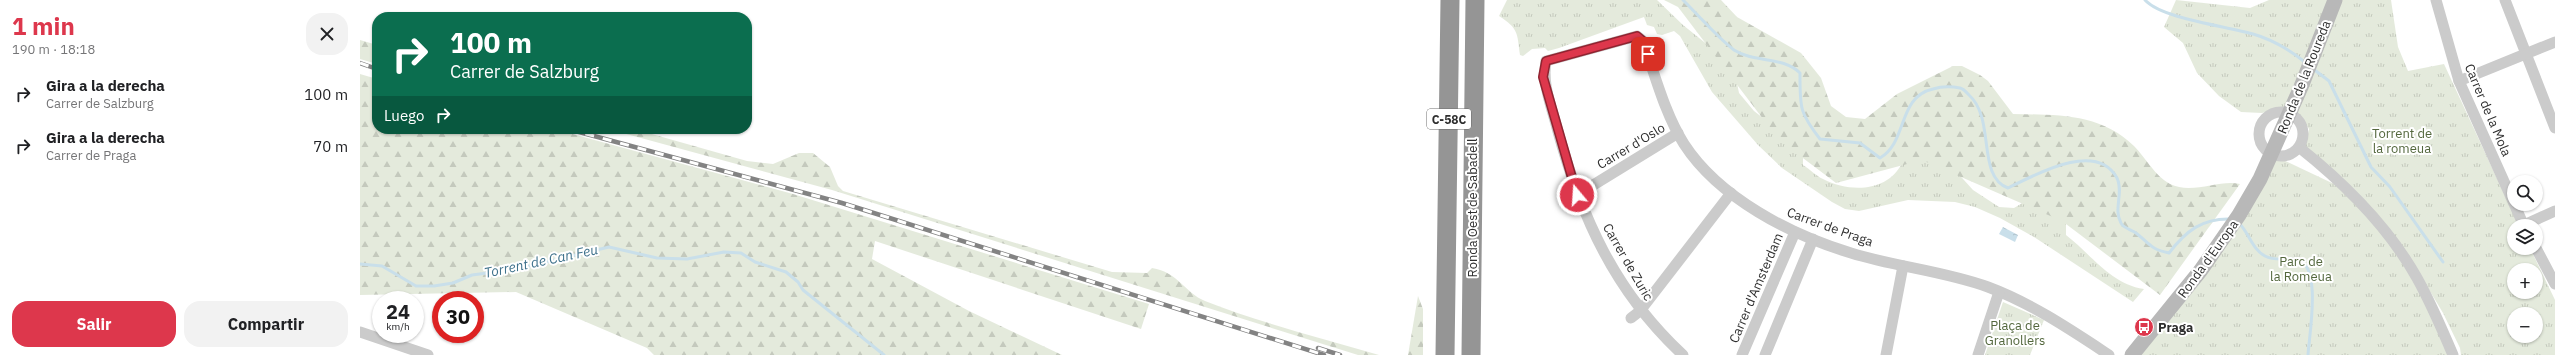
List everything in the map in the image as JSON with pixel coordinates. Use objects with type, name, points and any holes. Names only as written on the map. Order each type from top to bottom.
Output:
[{"type":"highway","name":"Ronda Oest de Sabadell","points":[[1445,349],[1450,0]]},
{"type":"highway","name":"Ronda Oest de Sabadell","points":[[1471,350],[1474,0]]},
{"type":"street","name":"Ronda de la Roureda","points":[[2272,155],[2288,113],[2301,87],[2335,0]]},
{"type":"street","name":"Carrer de la Mola","points":[[2436,0],[2459,81],[2521,219]]},
{"type":"street","points":[[2505,0],[2555,128]]},
{"type":"street","name":"Carrer de Zuric","points":[[1643,41],[1637,36],[1546,61],[1543,77],[1577,195],[1584,214],[1610,262],[1640,311],[1683,355]]},
{"type":"street","name":"Carrer de Praga","points":[[1643,41],[1671,119],[1684,145],[1731,193],[1765,216],[1795,232],[1851,253],[1957,277],[1999,292],[2039,311],[2109,355]]},
{"type":"street","points":[[2459,81],[2555,42]]},
{"type":"street","points":[[2276,113],[2288,113],[2297,118],[2303,128],[2303,141],[2300,148],[2287,156],[2272,155],[2261,143],[2260,126],[2268,116],[2276,113]]},
{"type":"street","name":"Carrer d'Oslo","points":[[1577,195],[1678,133]]},
{"type":"street","points":[[2300,148],[2350,192],[2391,241],[2417,277],[2453,355]]},
{"type":"street","name":"Ronda d'Europa","points":[[2132,355],[2201,270],[2239,215],[2272,155]]},
{"type":"street","points":[[1631,318],[1640,311],[1731,193]]},
{"type":"street","points":[[2537,219],[2555,211]]},
{"type":"street","name":"Carrer d'Amsterdam","points":[[1742,355],[1795,232]]},
{"type":"street","points":[[1765,355],[1813,239]]},
{"type":"street","points":[[2540,255],[2555,284]]},
{"type":"street","points":[[1886,355],[1903,266]]},
{"type":"street","points":[[1978,355],[1999,292]]},
{"type":"street","points":[[360,332],[428,355]]},
{"type":"green space","points":[[1507,0],[1657,0],[1683,25],[1719,54],[1736,78],[1739,93],[1754,111],[1803,149],[1803,165],[1820,178],[1834,184],[1856,188],[1867,187],[1888,180],[1896,173],[1902,163],[1920,157],[1954,169],[1973,190],[1999,207],[2014,208],[2024,202],[2066,220],[2066,235],[2111,275],[2132,286],[2144,289],[2133,302],[2034,237],[2000,218],[1975,207],[1955,202],[1908,200],[1859,211],[1845,209],[1832,202],[1782,168],[1758,145],[1712,92],[1680,36],[1674,31],[1662,35],[1657,34],[1654,27],[1647,25],[1644,17],[1559,48],[1548,51],[1545,48],[1532,49],[1523,56],[1520,55],[1514,28],[1499,16]]},
{"type":"green space","points":[[1664,0],[1721,0],[1737,17],[1801,53],[1821,78],[1831,106],[1846,117],[1865,119],[1897,94],[1953,66],[1962,66],[1988,81],[2013,114],[2077,118],[2107,127],[2121,135],[2134,146],[2155,172],[2170,184],[2179,187],[2197,188],[2224,183],[2240,184],[2160,295],[2062,221],[1922,160],[1836,183],[1779,140],[1678,7]]},
{"type":"green space","name":"Torrent de la romeua","points":[[2176,0],[2250,8],[2269,0],[2391,0],[2398,47],[2408,71],[2444,64],[2507,200],[2507,211],[2512,211],[2516,219],[2507,219],[2507,255],[2533,255],[2537,263],[2507,263],[2507,299],[2543,299],[2543,275],[2555,300],[2555,355],[2461,355],[2460,348],[2443,313],[2409,256],[2354,189],[2305,146],[2309,129],[2298,113],[2280,108],[2262,113],[2241,112],[2219,96],[2197,73],[2183,43],[2164,27]]},
{"type":"green space","points":[[360,40],[372,44],[372,63],[360,59]]},
{"type":"green space","points":[[360,74],[372,78],[372,134],[572,134],[793,194],[1149,304],[1141,329],[875,241],[872,259],[969,311],[1062,355],[654,355],[647,348],[516,292],[432,291],[432,294],[424,294],[424,291],[372,291],[372,295],[360,295]]},
{"type":"green space","points":[[626,134],[652,134],[747,161],[773,164],[799,153],[813,153],[830,167],[838,186],[843,191],[1112,272],[1147,273],[1152,268],[1161,270],[1175,278],[1192,293],[1205,301],[1269,323],[1379,355],[1358,355],[832,190]]},
{"type":"green space","name":"Parc de la Romeua","points":[[2275,156],[2351,192],[2417,277],[2452,355],[2130,355]]},
{"type":"green space","points":[[1418,296],[1423,309],[1423,355],[1408,355]]},
{"type":"green space","name":"Plaça de Granollers","points":[[2003,302],[2044,320],[2030,355],[1985,355]]},
{"type":"water","points":[[2003,227],[2018,235],[2015,242],[1999,234]]},
{"type":"waterway","points":[[1683,0],[1734,50],[1750,57],[1785,64],[1800,73],[1802,109],[1808,122],[1820,139],[1860,143],[1880,158],[1889,151],[1895,142],[1913,101],[1922,94],[1940,87],[1960,88],[1963,89],[1977,105],[1982,118],[1992,172],[1998,182],[2008,188],[2049,169],[2065,164],[2080,161],[2095,162],[2107,167],[2117,178],[2119,183],[2118,212],[2122,225],[2136,233],[2154,248],[2169,253],[2188,232],[2196,227],[2211,221],[2231,219]]},
{"type":"waterway","points":[[2145,0],[2153,7],[2180,17],[2242,31],[2268,39],[2288,50],[2306,63]]},
{"type":"waterway","points":[[2312,68],[2329,81],[2371,167],[2390,187],[2443,262]]},
{"type":"waterway","points":[[2239,223],[2257,249],[2265,256],[2273,259],[2298,260],[2305,265],[2310,275],[2312,288],[2312,318],[2308,355]]},
{"type":"waterway","name":"Torrent de Can Feu","points":[[360,264],[382,266],[416,286],[434,286],[453,283],[472,275],[517,269],[609,247],[657,258],[687,259],[724,252],[741,253],[755,262],[786,272],[798,282],[803,290],[884,355]]},
{"type":"railway","points":[[360,63],[372,67]]},
{"type":"railway","points":[[587,134],[842,203],[1324,355]]},
{"type":"railway","points":[[1318,348],[1340,355]]},
{"type":"place","name":"Praga","points":[[2144,327]]},
{"type":"route","points":[[1577,195],[1563,151],[1543,77],[1546,61],[1637,36],[1643,41],[1648,54]]}]
